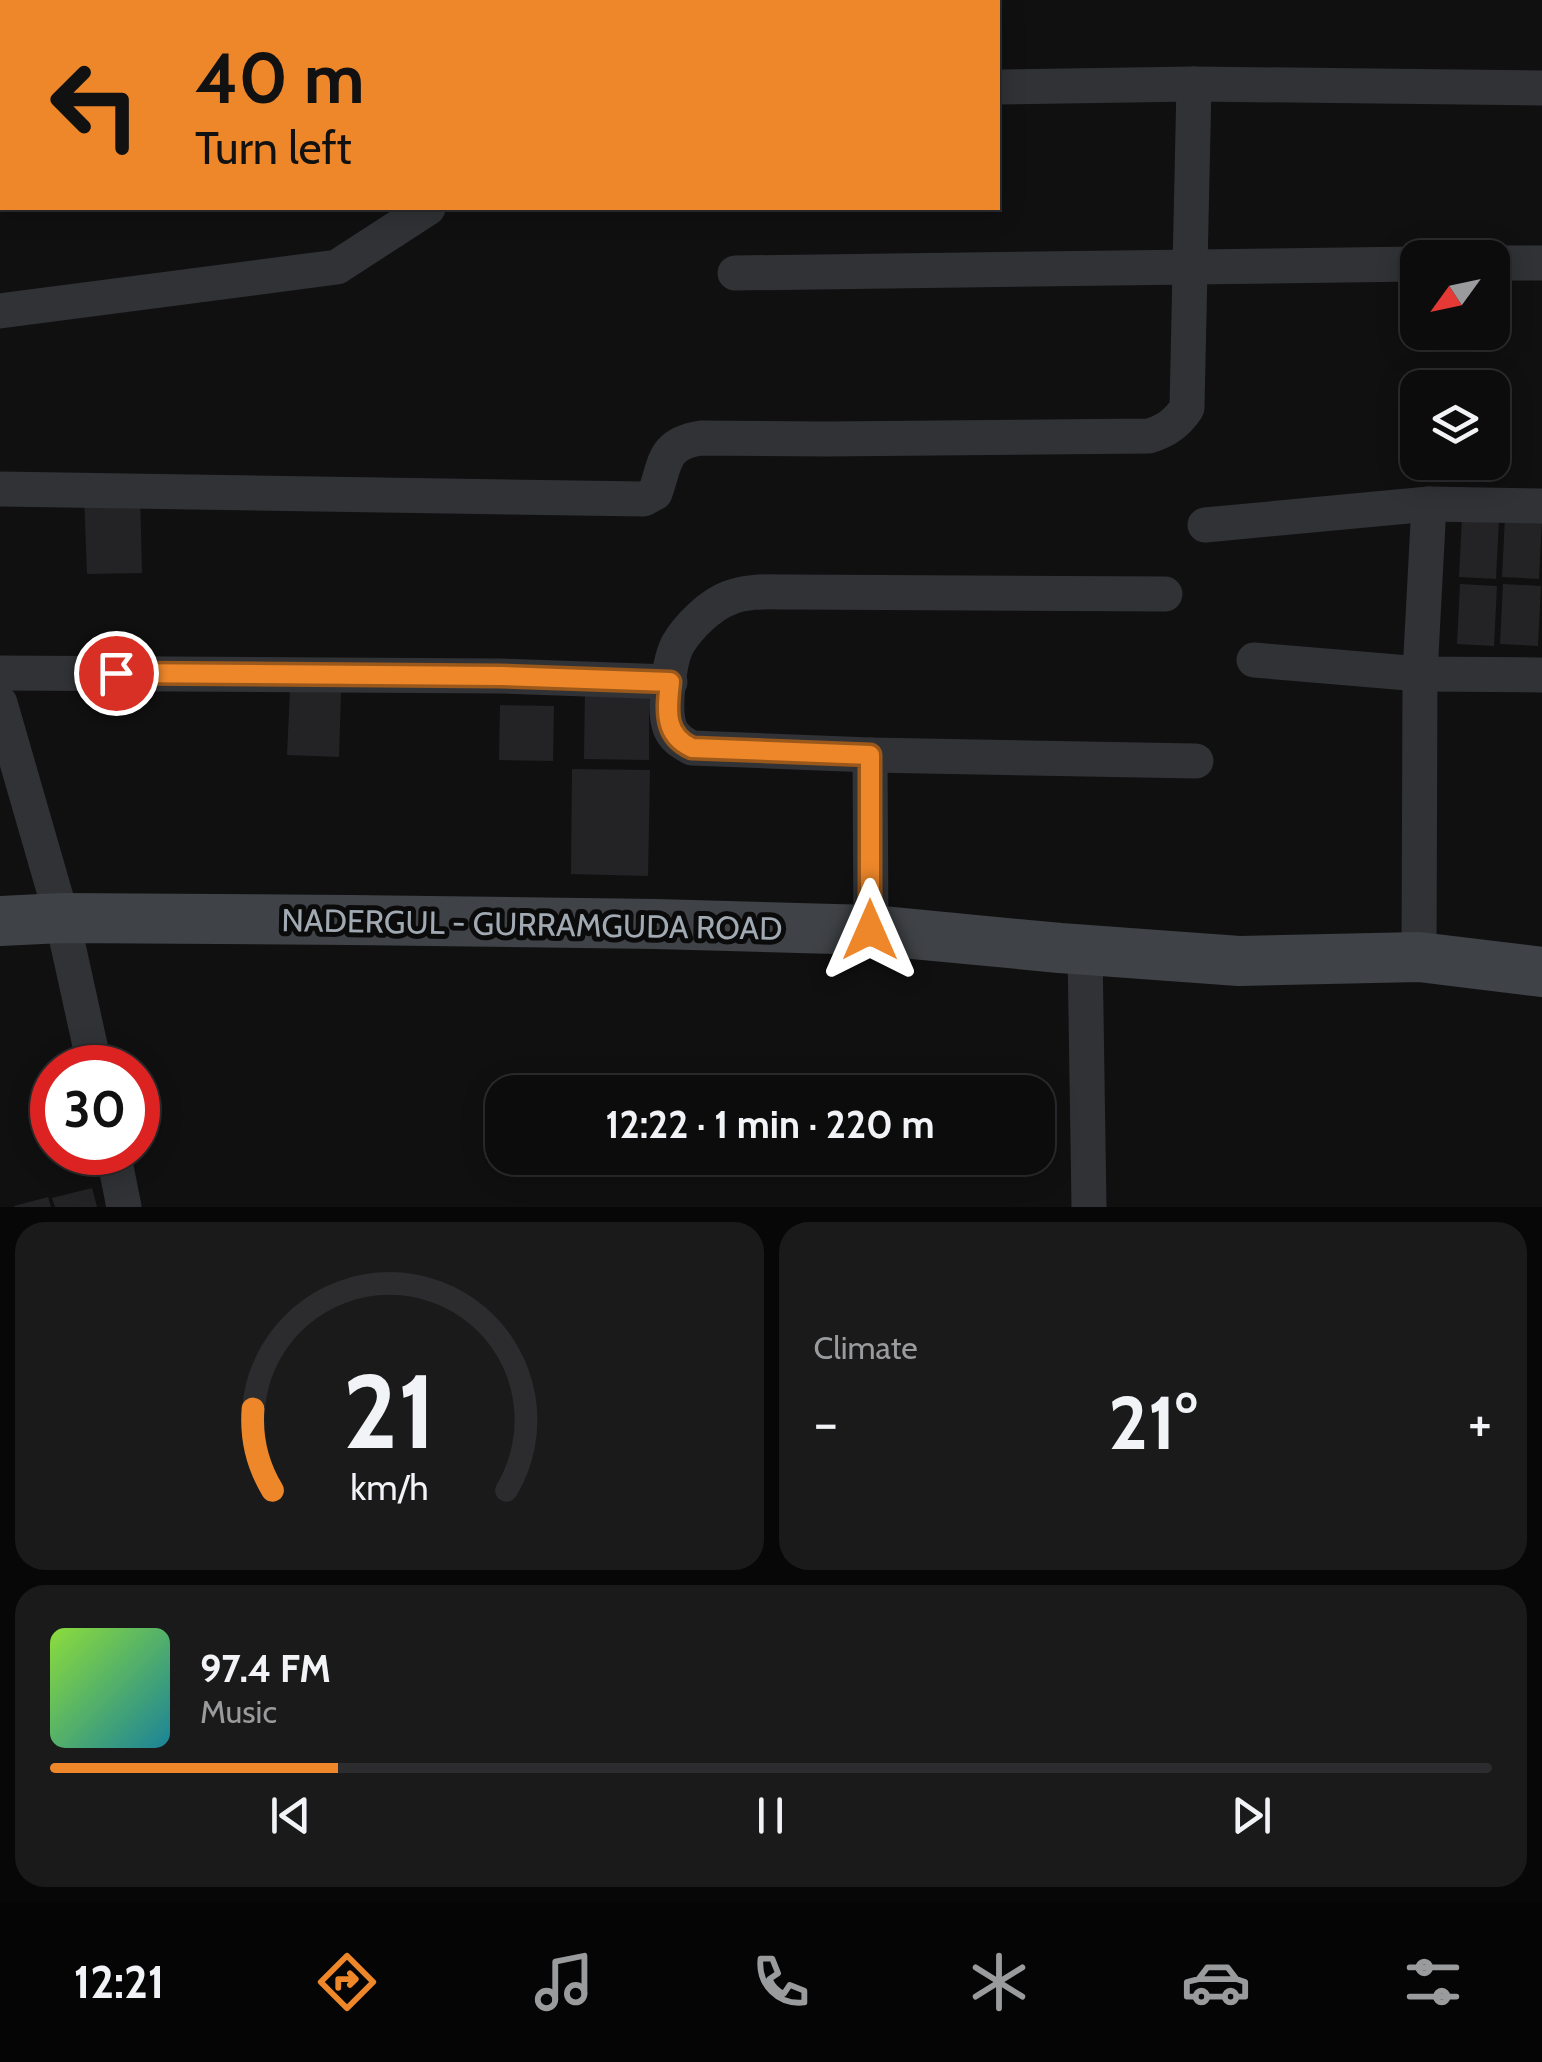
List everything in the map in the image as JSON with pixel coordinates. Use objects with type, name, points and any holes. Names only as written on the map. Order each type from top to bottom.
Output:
[{"type":"main road","name":"NADERGUL - GURRAMGUDA ROAD","points":[[0,922],[62,918],[870,930],[1240,961],[1418,957],[1542,972]]},
{"type":"street","points":[[0,489],[644,499],[655,493],[664,459],[687,440],[701,438],[1149,436],[1166,431],[1187,408],[1194,84]]},
{"type":"street","points":[[1000,87],[1194,84],[1542,88]]},
{"type":"street","points":[[0,311],[336,267],[425,210]]},
{"type":"street","points":[[1510,264],[1542,263]]},
{"type":"street","points":[[735,273],[1400,264]]},
{"type":"street","points":[[1418,957],[1420,674],[1430,504]]},
{"type":"street","points":[[1205,525],[1430,504],[1542,506]]},
{"type":"street","points":[[1165,594],[751,593],[728,598],[692,627],[678,646],[672,660],[668,723],[681,743],[692,748],[1196,760]]},
{"type":"street","points":[[1254,660],[1420,674],[1542,675]]},
{"type":"street","points":[[0,673],[500,676],[670,682]]},
{"type":"street","points":[[0,703],[62,918],[89,1045]]},
{"type":"street","points":[[870,755],[870,930]]},
{"type":"street","points":[[1085,950],[1089,1207]]},
{"type":"street","points":[[118,1175],[124,1207]]},
{"type":"building","points":[[140,494],[142,573],[87,574],[84,496]]},
{"type":"building","points":[[1462,517],[1499,519],[1496,579],[1459,577]]},
{"type":"building","points":[[1505,517],[1542,519],[1539,579],[1502,577]]},
{"type":"building","points":[[1460,584],[1497,586],[1494,646],[1457,644]]},
{"type":"building","points":[[1503,584],[1541,586],[1538,646],[1500,644]]},
{"type":"building","points":[[585,689],[649,690],[649,760],[584,759]]},
{"type":"building","points":[[290,690],[341,692],[339,757],[287,755]]},
{"type":"building","points":[[500,705],[554,706],[553,761],[499,760]]},
{"type":"building","points":[[572,769],[650,770],[648,876],[571,874]]},
{"type":"building","points":[[92,1188],[97,1207],[55,1207],[52,1198]]},
{"type":"building","points":[[48,1197],[51,1207],[14,1207],[14,1206]]},
{"type":"route","points":[[116,673],[500,676],[670,682],[668,723],[681,743],[692,748],[870,755],[870,930]]}]
